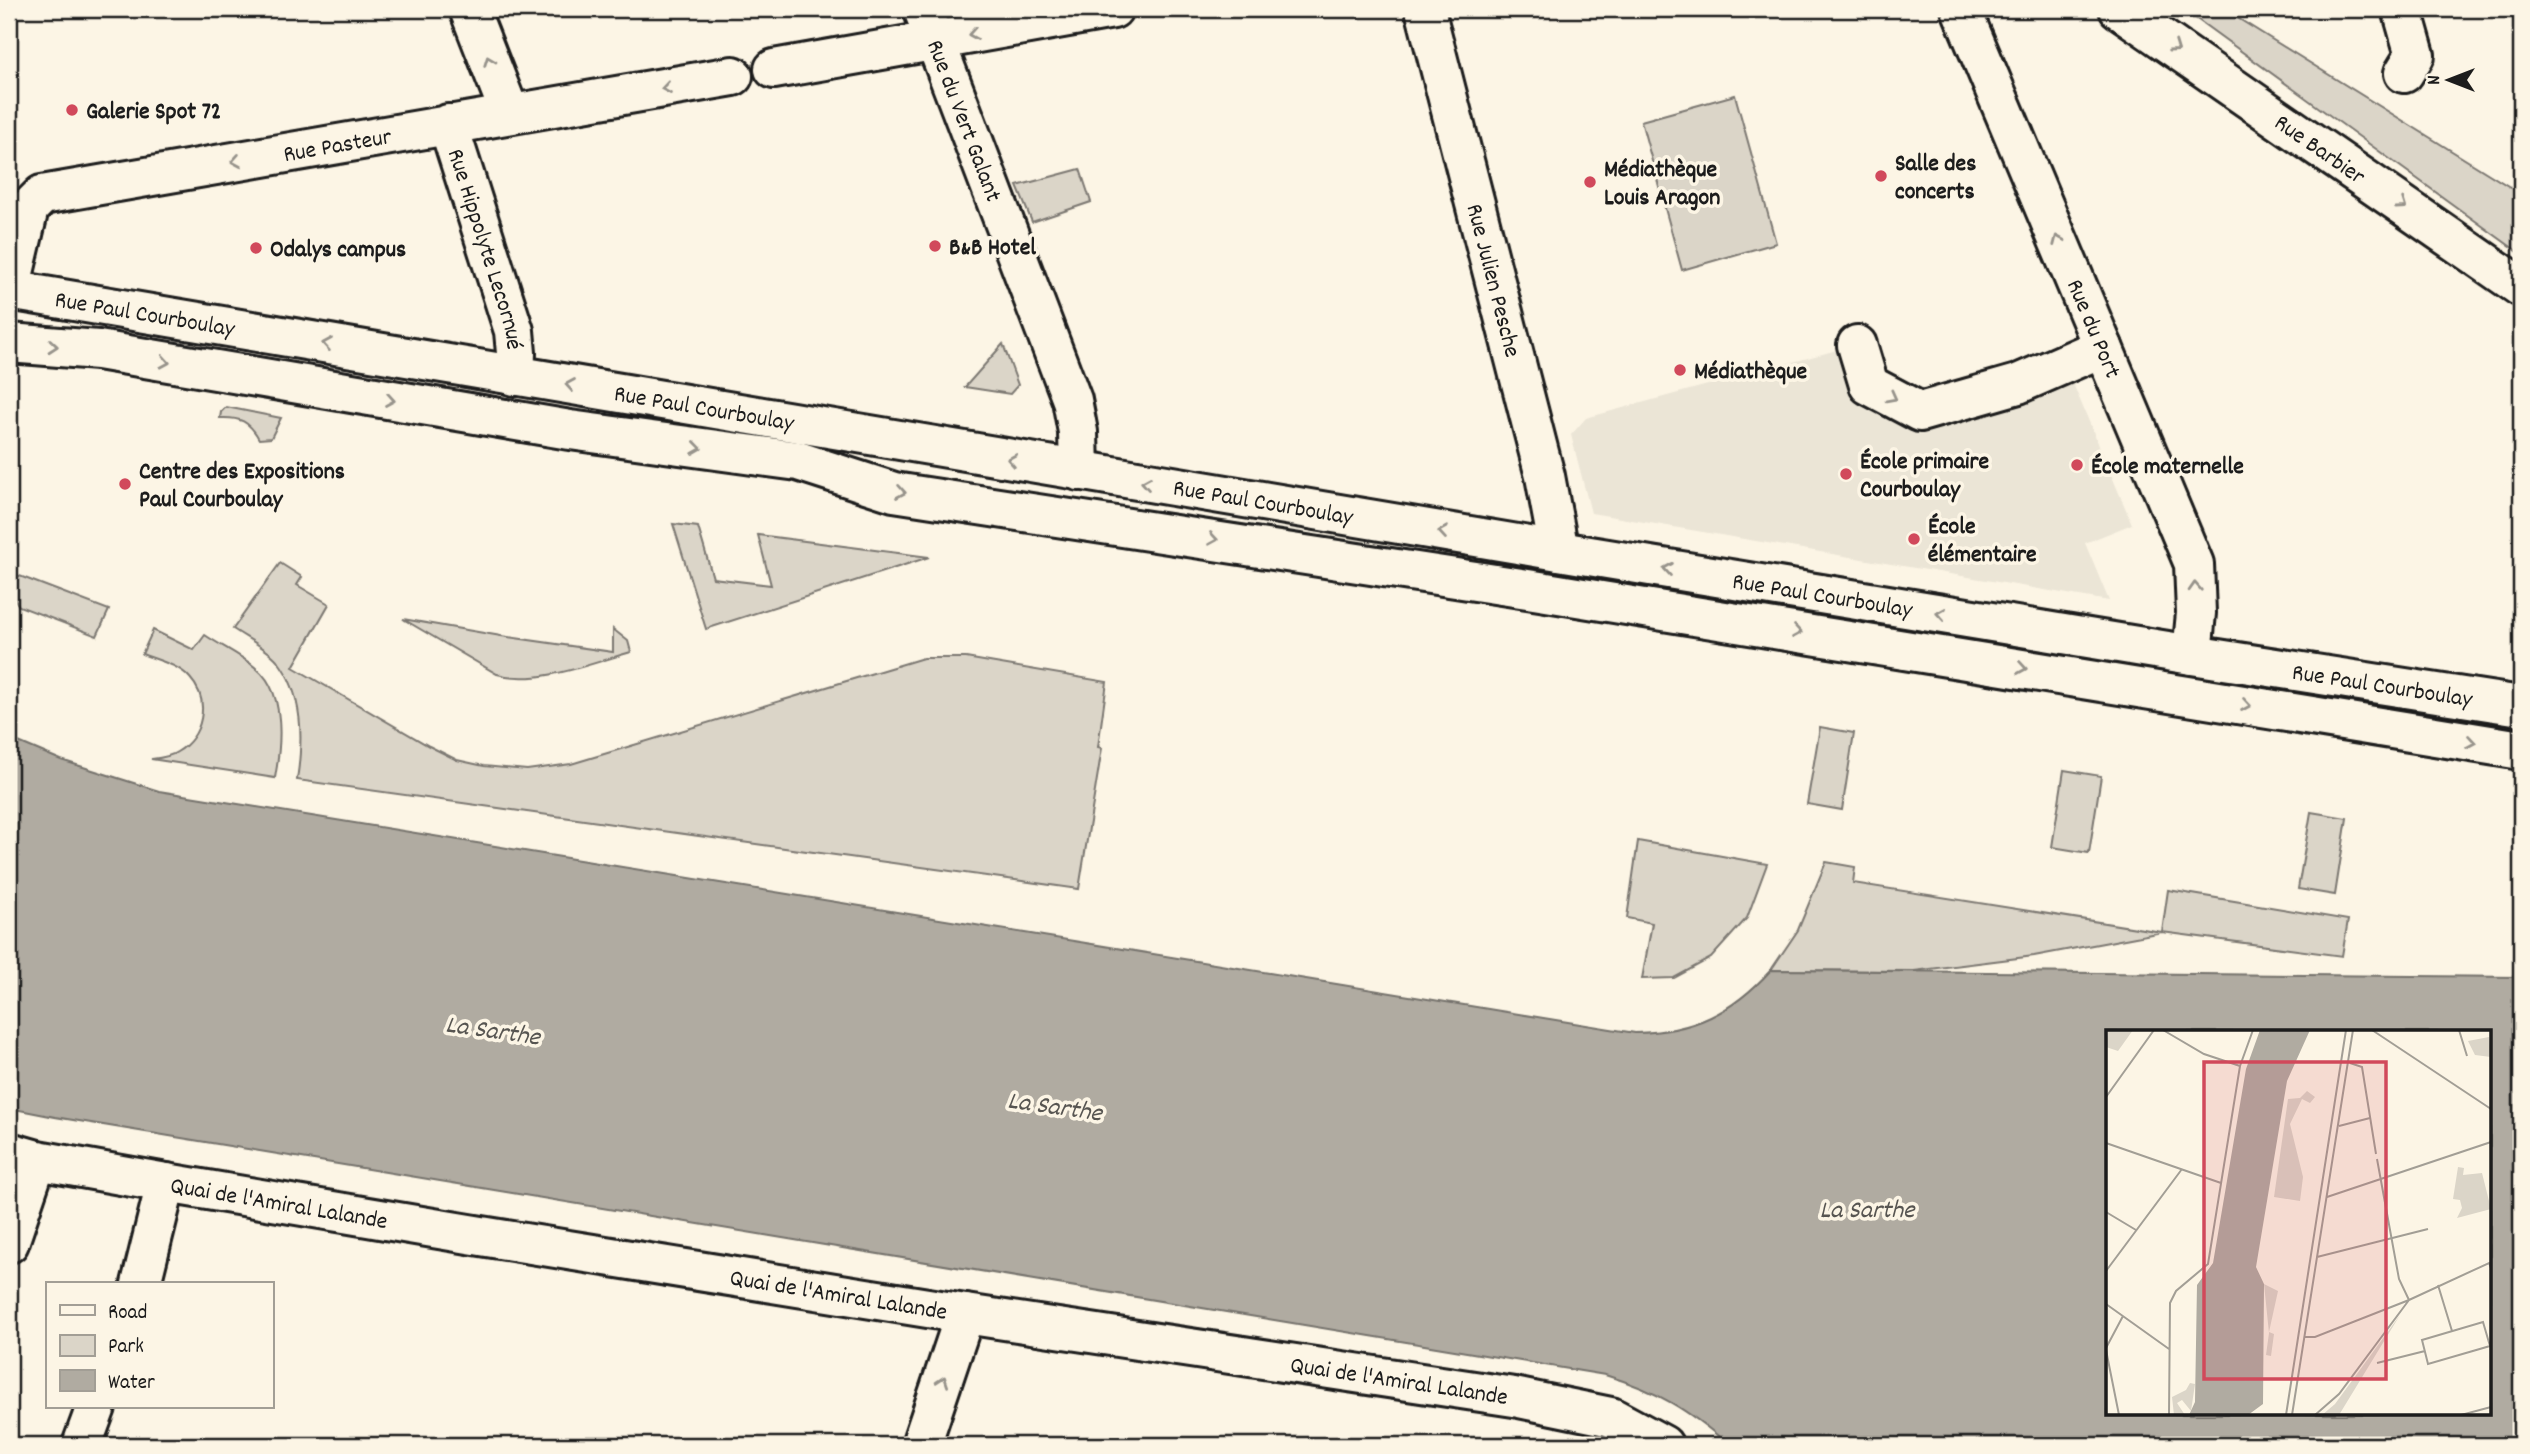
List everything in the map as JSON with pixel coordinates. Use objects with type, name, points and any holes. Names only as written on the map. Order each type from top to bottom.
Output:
[{"type":"main road","points":[[469,9],[510,114]]},
{"type":"main road","points":[[774,69],[929,24],[1112,9]]},
{"type":"main road","name":"Rue Julien Pesche","points":[[1425,9],[1545,476],[1559,551]]},
{"type":"main road","name":"Rue du Port","points":[[1961,9],[2194,564],[2196,614],[2192,655]]},
{"type":"main road","name":"Rue Barbier","points":[[2119,9],[2521,287]]},
{"type":"main road","points":[[2402,9],[2410,64]]},
{"type":"main road","name":"Rue du Vert Galant","points":[[929,24],[1072,400],[1078,432],[1079,471],[1073,520]]},
{"type":"main road","name":"Rue Pasteur","points":[[9,290],[29,208],[41,195],[733,76]]},
{"type":"main road","name":"Rue Hippolyte Lecornué","points":[[448,124],[514,331],[515,376]]},
{"type":"main road","name":"Rue Paul Courboulay","points":[[9,290],[1559,551],[2521,706]]},
{"type":"main road","name":"Rue Paul Courboulay","points":[[9,343],[98,350],[570,430],[798,461],[894,492],[1073,520],[1111,523],[1730,621],[2521,750]]},
{"type":"main road","points":[[1857,345],[1869,384],[1920,412],[2018,384],[2103,347]]},
{"type":"main road","points":[[9,1243],[23,1156]]},
{"type":"main road","name":"Quai de l'Amiral Lalande","points":[[23,1156],[166,1183],[965,1314],[1514,1397],[1611,1417],[1663,1445]]},
{"type":"main road","points":[[141,1282],[166,1183]]},
{"type":"main road","points":[[921,1445],[965,1314]]},
{"type":"main road","points":[[82,1445],[96,1408]]},
{"type":"shaded area","name":"École primaire Courboulay","points":[[1837,350],[1848,391],[1909,426],[2069,374],[2132,524],[2085,543],[2109,601],[1591,513],[1571,435],[1586,418]]},
{"type":"green space","points":[[2183,9],[2223,9],[2521,194],[2521,254]]},
{"type":"green space","points":[[1735,95],[1776,243],[1682,270],[1641,121]]},
{"type":"green space","points":[[1080,169],[1091,202],[1032,222],[1017,186]]},
{"type":"green space","points":[[1003,344],[1018,385],[1010,394],[965,387]]},
{"type":"green space","points":[[226,407],[281,418],[271,438],[259,439],[243,421],[220,418]]},
{"type":"green space","points":[[673,524],[698,527],[713,578],[771,585],[758,535],[929,557],[706,629]]},
{"type":"green space","points":[[280,563],[302,577],[297,585],[329,604],[293,667],[429,746],[457,760],[484,766],[527,770],[571,764],[923,658],[966,658],[1107,682],[1098,747],[1102,748],[1079,889],[297,780],[300,733],[297,702],[292,687],[286,673],[273,656],[233,629]]},
{"type":"green space","points":[[9,572],[109,610],[97,636],[19,606],[9,591]]},
{"type":"green space","points":[[403,619],[613,652],[613,629],[628,641],[631,652],[564,672],[513,677],[497,674]]},
{"type":"green space","points":[[153,630],[194,650],[205,635],[250,663],[266,678],[277,705],[279,720],[275,778],[151,759],[171,755],[186,745],[198,728],[202,708],[197,687],[185,673],[168,663],[142,654]]},
{"type":"green space","points":[[1820,727],[1854,733],[1842,810],[1807,804]]},
{"type":"green space","points":[[2064,770],[2101,776],[2089,853],[2052,847]]},
{"type":"green space","points":[[2311,812],[2347,818],[2335,895],[2298,889]]},
{"type":"green space","points":[[1638,841],[1767,864],[1747,918],[1711,958],[1674,978],[1642,979],[1652,923],[1627,918]]},
{"type":"green space","points":[[1826,862],[1855,867],[1853,883],[2162,932],[2034,956],[1914,971],[1771,970],[1798,930]]},
{"type":"green space","points":[[2168,890],[2348,920],[2342,956],[2162,932]]},
{"type":"water","name":"La Sarthe","points":[[9,738],[61,760],[159,791],[1635,1033],[1675,1029],[1710,1017],[1741,998],[1771,970],[2521,977],[2521,1445],[1729,1445],[1672,1403],[1605,1375],[9,1108]]},
{"type":"place","name":"Galerie Spot 72","points":[[72,110]]},
{"type":"place","name":"Salle des concerts","points":[[1881,176]]},
{"type":"place","name":"Médiathèque Louis Aragon","points":[[1590,182]]},
{"type":"place","name":"B&B Hotel","points":[[935,246]]},
{"type":"place","name":"Odalys campus","points":[[256,248]]},
{"type":"place","name":"Médiathèque","points":[[1680,370]]},
{"type":"place","name":"École maternelle","points":[[2077,465]]},
{"type":"place","name":"École primaire Courboulay","points":[[1846,474]]},
{"type":"place","name":"Centre des Expositions Paul Courboulay","points":[[125,484]]},
{"type":"place","name":"École élémentaire","points":[[1914,539]]}]
